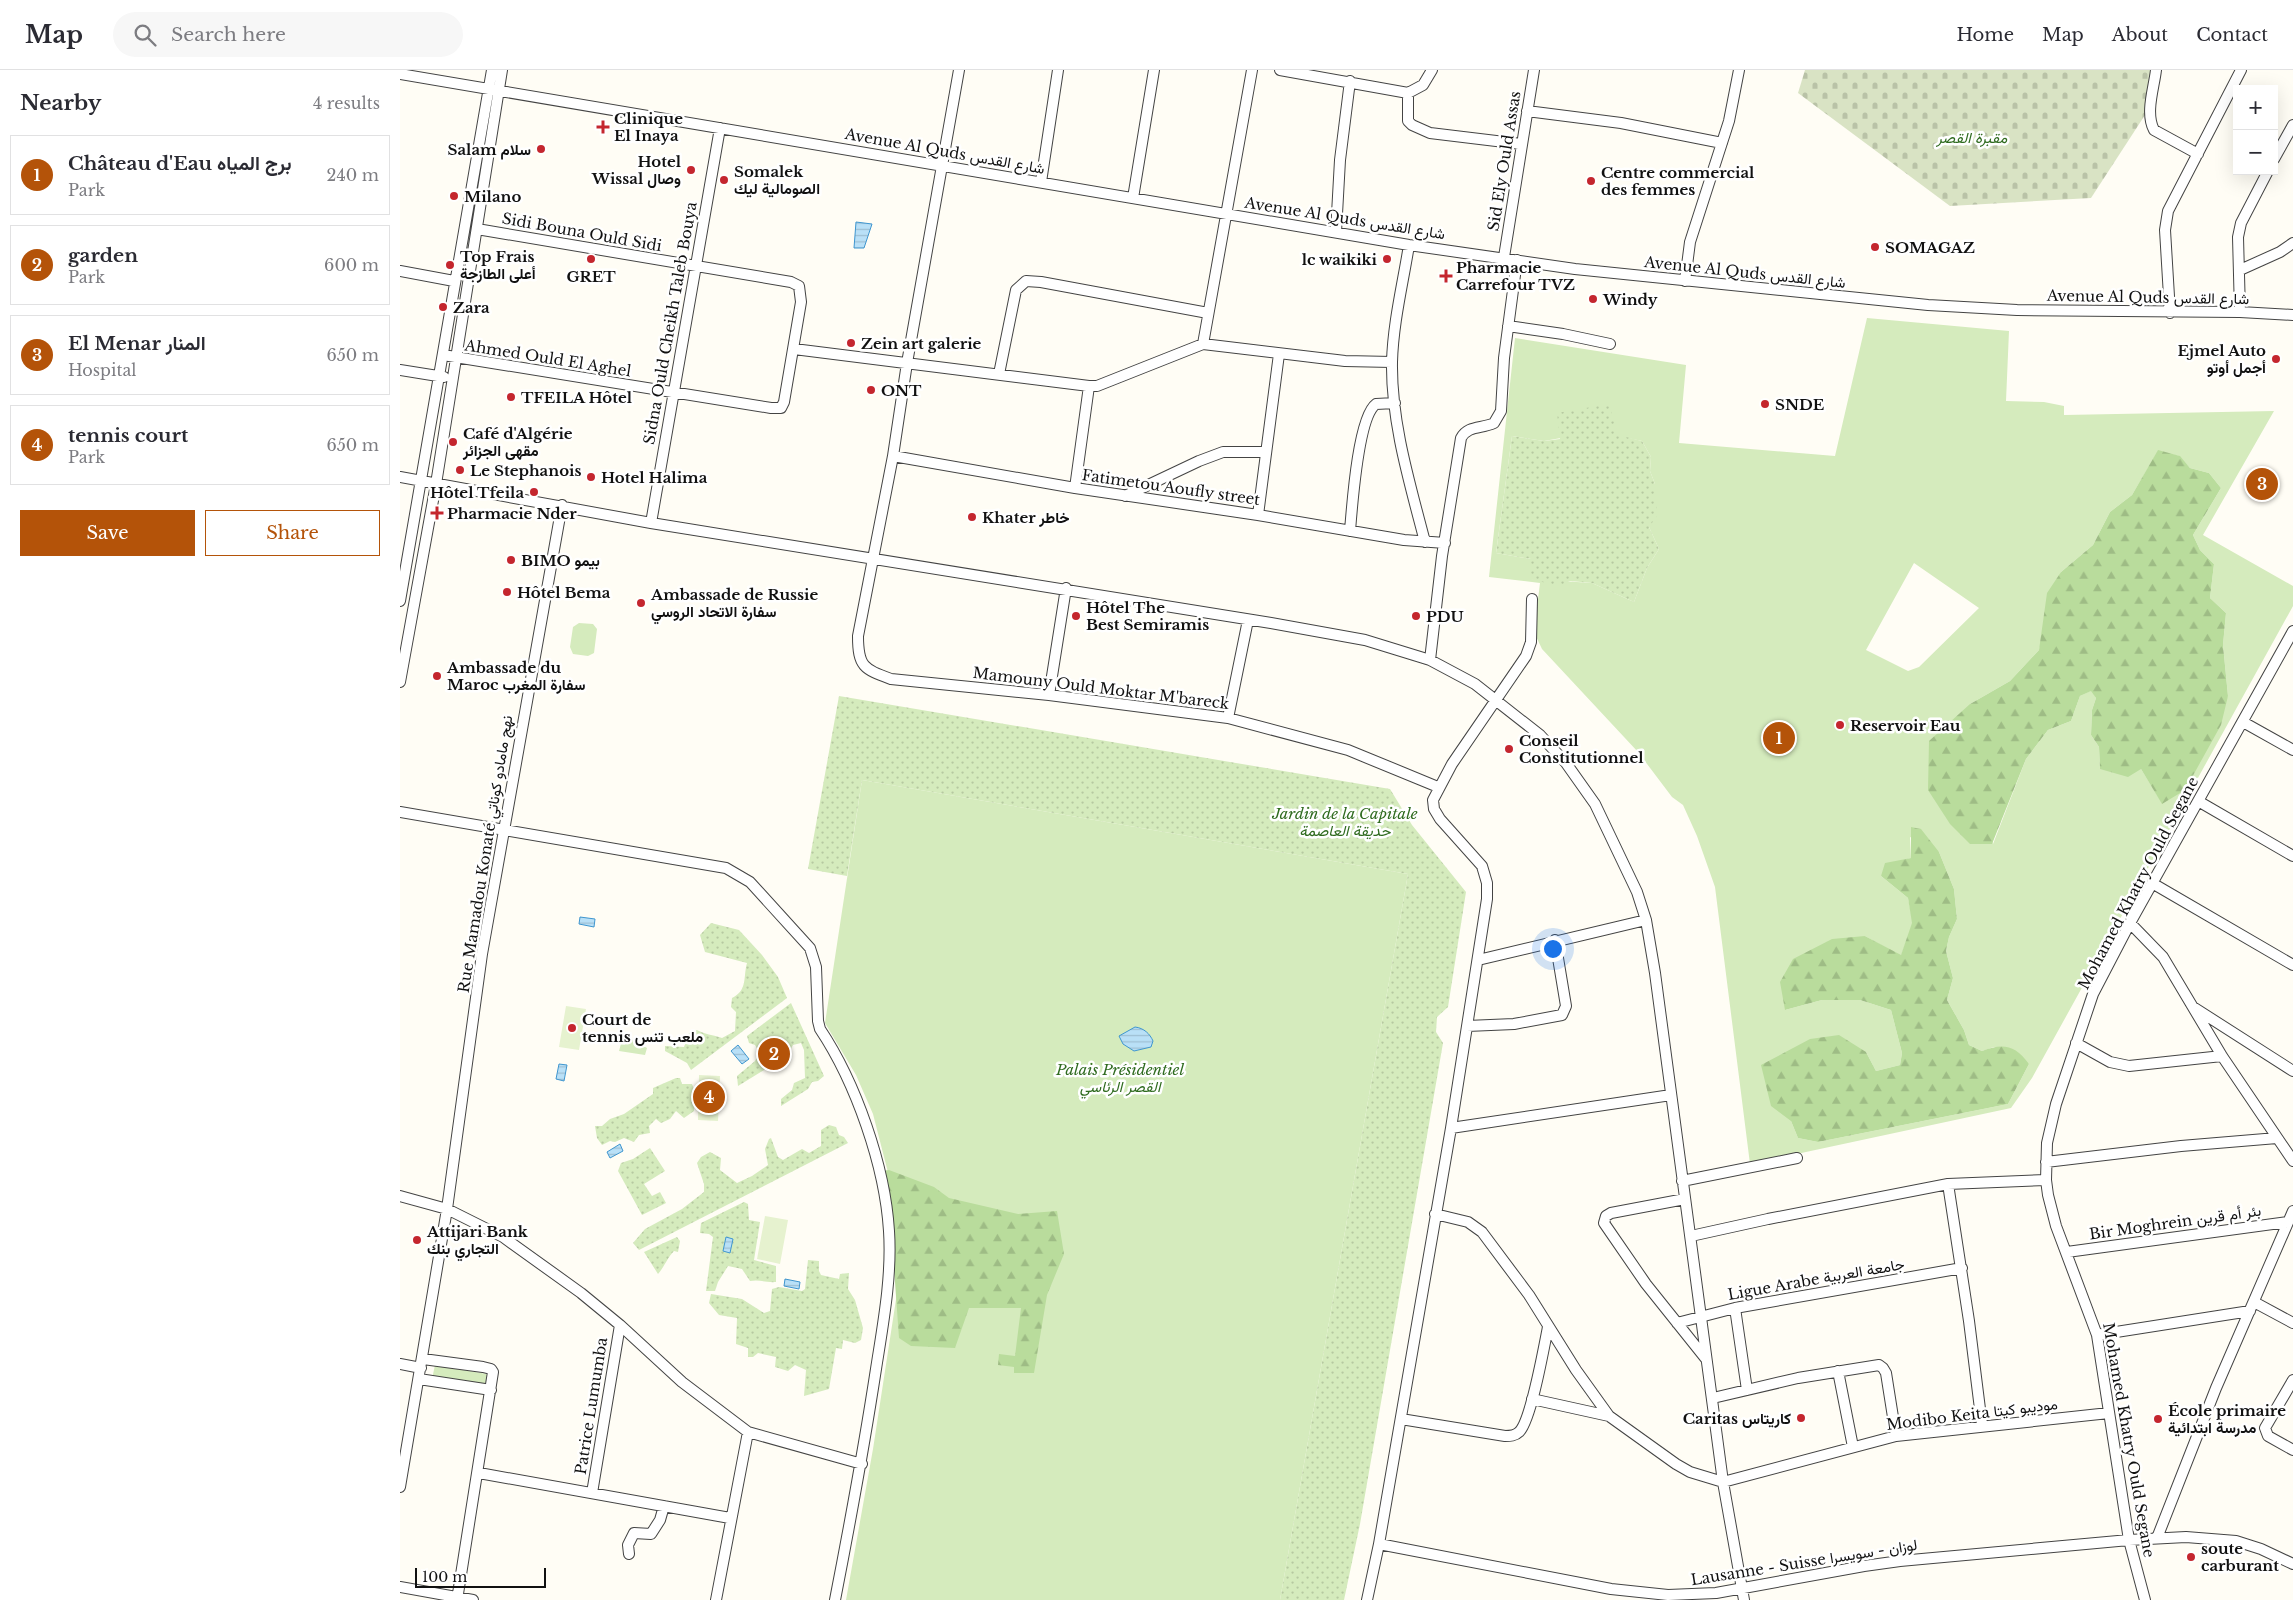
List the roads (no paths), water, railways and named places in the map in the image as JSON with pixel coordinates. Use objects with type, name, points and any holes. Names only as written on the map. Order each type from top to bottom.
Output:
[{"type":"street","points":[[400,682],[436,484],[477,228],[493,90],[492,70]]},
{"type":"street","points":[[400,601],[419,481],[440,376],[454,281],[493,90],[502,70]]},
{"type":"street","name":"Mamouny Ould Moktar M'bareck","points":[[959,70],[907,363],[893,456],[858,636],[858,656],[868,670],[891,679],[1050,695],[1228,718],[1348,750],[1438,787]]},
{"type":"street","points":[[1041,182],[1058,70]]},
{"type":"street","points":[[1134,198],[1154,70]]},
{"type":"street","points":[[1203,344],[1252,70]]},
{"type":"street","points":[[1280,70],[1350,81],[1408,93],[1423,86],[1432,70]]},
{"type":"street","name":"Sid Ely Ould Assas","points":[[1504,257],[1534,70]]},
{"type":"street","points":[[1685,281],[1690,242],[1729,121],[1739,70]]},
{"type":"street","points":[[2156,70],[2150,112],[2152,126],[2154,130],[2198,154]]},
{"type":"street","points":[[2170,313],[2166,219],[2168,211],[2241,70]]},
{"type":"street","name":"Avenue Al Quds شارع القدس","points":[[400,74],[1409,245],[1517,260],[1685,281],[1928,305],[2016,310],[2170,313],[2240,312],[2293,315]]},
{"type":"street","points":[[1336,232],[1340,160],[1350,81]]},
{"type":"street","points":[[1408,93],[1408,122],[1421,130],[1430,133],[1521,144]]},
{"type":"street","points":[[1527,111],[1621,123],[1722,143]]},
{"type":"street","points":[[2278,154],[2290,138],[2293,125]]},
{"type":"street","name":"Sidna Ould Cheikh Taleb Bouya","points":[[650,523],[720,128]]},
{"type":"street","points":[[2240,312],[2238,237],[2241,223],[2266,175]]},
{"type":"street","name":"Sidi Bouna Ould Sidi","points":[[477,228],[791,282],[799,286],[801,302],[794,349]]},
{"type":"street","points":[[2240,270],[2280,252],[2293,243]]},
{"type":"street","points":[[1409,245],[1392,362],[1395,403],[1405,459],[1425,542]]},
{"type":"street","points":[[1430,660],[1461,438],[1464,432],[1470,429],[1494,423],[1501,411],[1504,358],[1517,260]]},
{"type":"street","points":[[400,271],[454,281]]},
{"type":"street","points":[[999,374],[1016,290],[1026,281],[1041,282],[1208,313]]},
{"type":"street","points":[[1508,326],[1563,334],[1610,344]]},
{"type":"street","points":[[794,349],[1089,386],[1097,386],[1203,344],[1345,361],[1392,362]]},
{"type":"street","name":"Ahmed Ould El Aghel","points":[[443,355],[673,394],[781,408],[787,393],[794,349]]},
{"type":"street","points":[[1258,515],[1279,354]]},
{"type":"street","points":[[400,370],[453,379]]},
{"type":"street","points":[[1075,488],[1089,386]]},
{"type":"street","points":[[1350,531],[1355,475],[1368,414],[1376,404],[1395,403]]},
{"type":"street","points":[[1124,496],[1199,461],[1223,452],[1266,452]]},
{"type":"street","name":"Fatimetou Aoufly street","points":[[893,456],[1124,496],[1425,542],[1445,543]]},
{"type":"street","points":[[400,477],[562,505],[650,523],[1066,588],[1365,640],[1430,660],[1457,673],[1496,700],[1540,735],[1566,763],[1595,804],[1625,866],[1646,920],[1691,1236],[1700,1317],[1713,1398],[1723,1482],[1743,1595]]},
{"type":"street","name":"Rue Mamadou Konaté نهج مامادو كوناتي","points":[[400,1486],[420,1379],[447,1209],[482,954],[562,505]]},
{"type":"street","points":[[1050,695],[1066,588]]},
{"type":"street","points":[[1367,1600],[1379,1544],[1451,1128],[1487,898],[1485,874],[1475,857],[1436,813],[1433,800],[1438,787],[1452,764],[1529,650],[1532,599]]},
{"type":"street","points":[[1228,718],[1248,620]]},
{"type":"street","name":"Mohamed Khatry Ould Segane","points":[[2145,1600],[2128,1540],[2097,1335],[2056,1226],[2046,1180],[2047,1143],[2056,1104],[2093,994],[2130,923],[2292,635]]},
{"type":"street","points":[[2242,722],[2293,750]]},
{"type":"street","points":[[2198,801],[2293,856]]},
{"type":"street","points":[[400,812],[726,868],[750,882],[810,948],[816,967],[820,1029],[864,1118],[887,1209],[889,1252],[887,1296],[862,1464],[835,1600]]},
{"type":"street","points":[[2152,884],[2293,965]]},
{"type":"street","points":[[1478,960],[1555,940],[1646,920]]},
{"type":"street","points":[[2130,923],[2163,957],[2222,1056],[2293,1161]]},
{"type":"street","points":[[1467,1026],[1514,1024],[1562,1015],[1566,1006],[1555,940]]},
{"type":"street","points":[[2191,1005],[2293,1072]]},
{"type":"street","points":[[2076,1043],[2110,1062],[2128,1066],[2222,1056]]},
{"type":"street","points":[[1451,1128],[1671,1095]]},
{"type":"street","points":[[2046,1162],[2181,1146],[2277,1138]]},
{"type":"street","points":[[1682,1180],[1797,1158]]},
{"type":"street","points":[[1691,1236],[1768,1218],[1948,1184],[2046,1180]]},
{"type":"street","points":[[1948,1184],[1962,1268],[1982,1425]]},
{"type":"street","points":[[400,1196],[447,1209],[503,1236],[620,1324],[682,1382],[748,1432],[862,1464]]},
{"type":"street","points":[[1685,1199],[1611,1213],[1604,1218],[1606,1227],[1646,1284],[1706,1360]]},
{"type":"street","points":[[2157,1538],[2216,1388],[2293,1212]]},
{"type":"street","points":[[1435,1214],[1468,1222],[1482,1232],[1529,1295],[1548,1327],[1609,1416],[1676,1464],[1690,1472],[1723,1482]]},
{"type":"street","name":"Bir Moghrein بئر أم قرين","points":[[2067,1252],[2288,1222]]},
{"type":"street","name":"Ligue Arabe جامعة العربية","points":[[1677,1323],[1735,1308],[1962,1268]]},
{"type":"street","points":[[2097,1335],[2252,1306],[2293,1323]]},
{"type":"street","points":[[1735,1308],[1747,1390]]},
{"type":"street","name":"Patrice Lumumba","points":[[592,1493],[620,1324]]},
{"type":"street","points":[[1401,1419],[1489,1434],[1513,1436],[1523,1427],[1532,1399],[1548,1327]]},
{"type":"street","points":[[400,1364],[422,1363],[491,1368],[493,1372],[479,1473],[457,1599]]},
{"type":"street","points":[[1713,1398],[1874,1365],[1883,1368],[1896,1436]]},
{"type":"street","points":[[1838,1371],[1853,1447]]},
{"type":"street","points":[[420,1379],[491,1390]]},
{"type":"street","points":[[2293,1380],[2265,1428],[2268,1436],[2293,1450]]},
{"type":"street","points":[[1532,1399],[1609,1416]]},
{"type":"street","name":"Modibo Keita موديبو كيتا","points":[[1723,1482],[1896,1436],[1982,1425],[2109,1413]]},
{"type":"street","points":[[716,1600],[730,1518],[748,1432]]},
{"type":"street","points":[[479,1473],[730,1518]]},
{"type":"street","points":[[629,1554],[628,1545],[634,1534],[651,1534],[660,1520],[664,1506]]},
{"type":"street","name":"Lausanne - Suisse لوزان - سويسرا","points":[[1379,1544],[1612,1589],[1650,1594],[1689,1595],[1743,1595],[1864,1566],[1900,1561],[2157,1538],[2213,1538],[2236,1541],[2261,1549],[2293,1564]]},
{"type":"street","points":[[400,1587],[457,1599],[473,1600]]},
{"type":"water","points":[[856,222],[872,224],[864,248],[854,248]]},
{"type":"water","points":[[580,917],[595,919],[594,927],[579,924]]},
{"type":"water","points":[[1135,1027],[1144,1030],[1150,1036],[1153,1041],[1151,1047],[1134,1051],[1123,1044],[1119,1036]]},
{"type":"water","points":[[738,1045],[749,1059],[742,1064],[731,1051]]},
{"type":"water","points":[[559,1064],[567,1065],[564,1081],[556,1079]]},
{"type":"water","points":[[620,1144],[623,1151],[610,1158],[607,1152]]},
{"type":"water","points":[[726,1237],[733,1239],[730,1253],[723,1251]]},
{"type":"water","points":[[785,1279],[800,1282],[799,1289],[784,1286]]},
{"type":"place","name":"Clinique El Inaya","points":[[603,127]]},
{"type":"place","name":"Salam سلام","points":[[541,149]]},
{"type":"place","name":"Hotel Wissal وصال","points":[[691,170]]},
{"type":"place","name":"Somalek الصومالية ليك","points":[[724,180]]},
{"type":"place","name":"Centre commercial des femmes","points":[[1591,181]]},
{"type":"place","name":"Milano","points":[[454,196]]},
{"type":"place","name":"SOMAGAZ","points":[[1875,247]]},
{"type":"place","name":"GRET","points":[[591,259]]},
{"type":"place","name":"lc waikiki","points":[[1387,259]]},
{"type":"place","name":"Top Frais أعلى الطازجة","points":[[450,265]]},
{"type":"place","name":"Pharmacie Carrefour TVZ","points":[[1446,276]]},
{"type":"place","name":"Windy","points":[[1593,299]]},
{"type":"place","name":"Zara","points":[[443,307]]},
{"type":"place","name":"Zein art galerie","points":[[851,343]]},
{"type":"place","name":"Ejmel Auto أجمل أوتو","points":[[2276,359]]},
{"type":"place","name":"ONT","points":[[871,390]]},
{"type":"place","name":"TFEILA Hôtel","points":[[511,397]]},
{"type":"place","name":"SNDE","points":[[1765,404]]},
{"type":"place","name":"Café d'Algérie مقهى الجزائر","points":[[453,442]]},
{"type":"place","name":"Le Stephanois","points":[[460,470]]},
{"type":"place","name":"Hotel Halima","points":[[591,477]]},
{"type":"place","name":"El Menar المنار","points":[[2262,484]]},
{"type":"place","name":"Hôtel Tfeila","points":[[534,492]]},
{"type":"place","name":"Pharmacie Nder","points":[[437,513]]},
{"type":"place","name":"Khater خاطر","points":[[972,517]]},
{"type":"place","name":"BIMO بيمو","points":[[511,560]]},
{"type":"place","name":"Hôtel Bema","points":[[507,592]]},
{"type":"place","name":"Ambassade de Russie سفارة الاتحاد الروسي","points":[[641,603]]},
{"type":"place","name":"Hôtel The Best Semiramis","points":[[1076,616]]},
{"type":"place","name":"PDU","points":[[1416,616]]},
{"type":"place","name":"Ambassade du Maroc سفارة المغرب","points":[[437,676]]},
{"type":"place","name":"Reservoir Eau","points":[[1840,725]]},
{"type":"place","name":"Château d'Eau برج المياه","points":[[1779,738]]},
{"type":"place","name":"Conseil Constitutionnel","points":[[1509,749]]},
{"type":"place","name":"Court de tennis ملعب تنس","points":[[572,1028]]},
{"type":"place","name":"garden","points":[[774,1054]]},
{"type":"place","name":"tennis court","points":[[709,1097]]},
{"type":"place","name":"Attijari Bank التجاري بنك","points":[[417,1240]]},
{"type":"place","name":"Caritas كاريتاس","points":[[1801,1418]]},
{"type":"place","name":"École primaire مدرسة ابتدائية","points":[[2158,1419]]},
{"type":"place","name":"soute carburant","points":[[2191,1557]]},
{"type":"park label","name":"مقبرة القصر","points":[[1972,137]]},
{"type":"park label","name":"Jardin de la Capitale حديقة العاصمة","points":[[1345,822]]},
{"type":"park label","name":"Palais Présidentiel القصر الرئاسي","points":[[1120,1078]]}]
